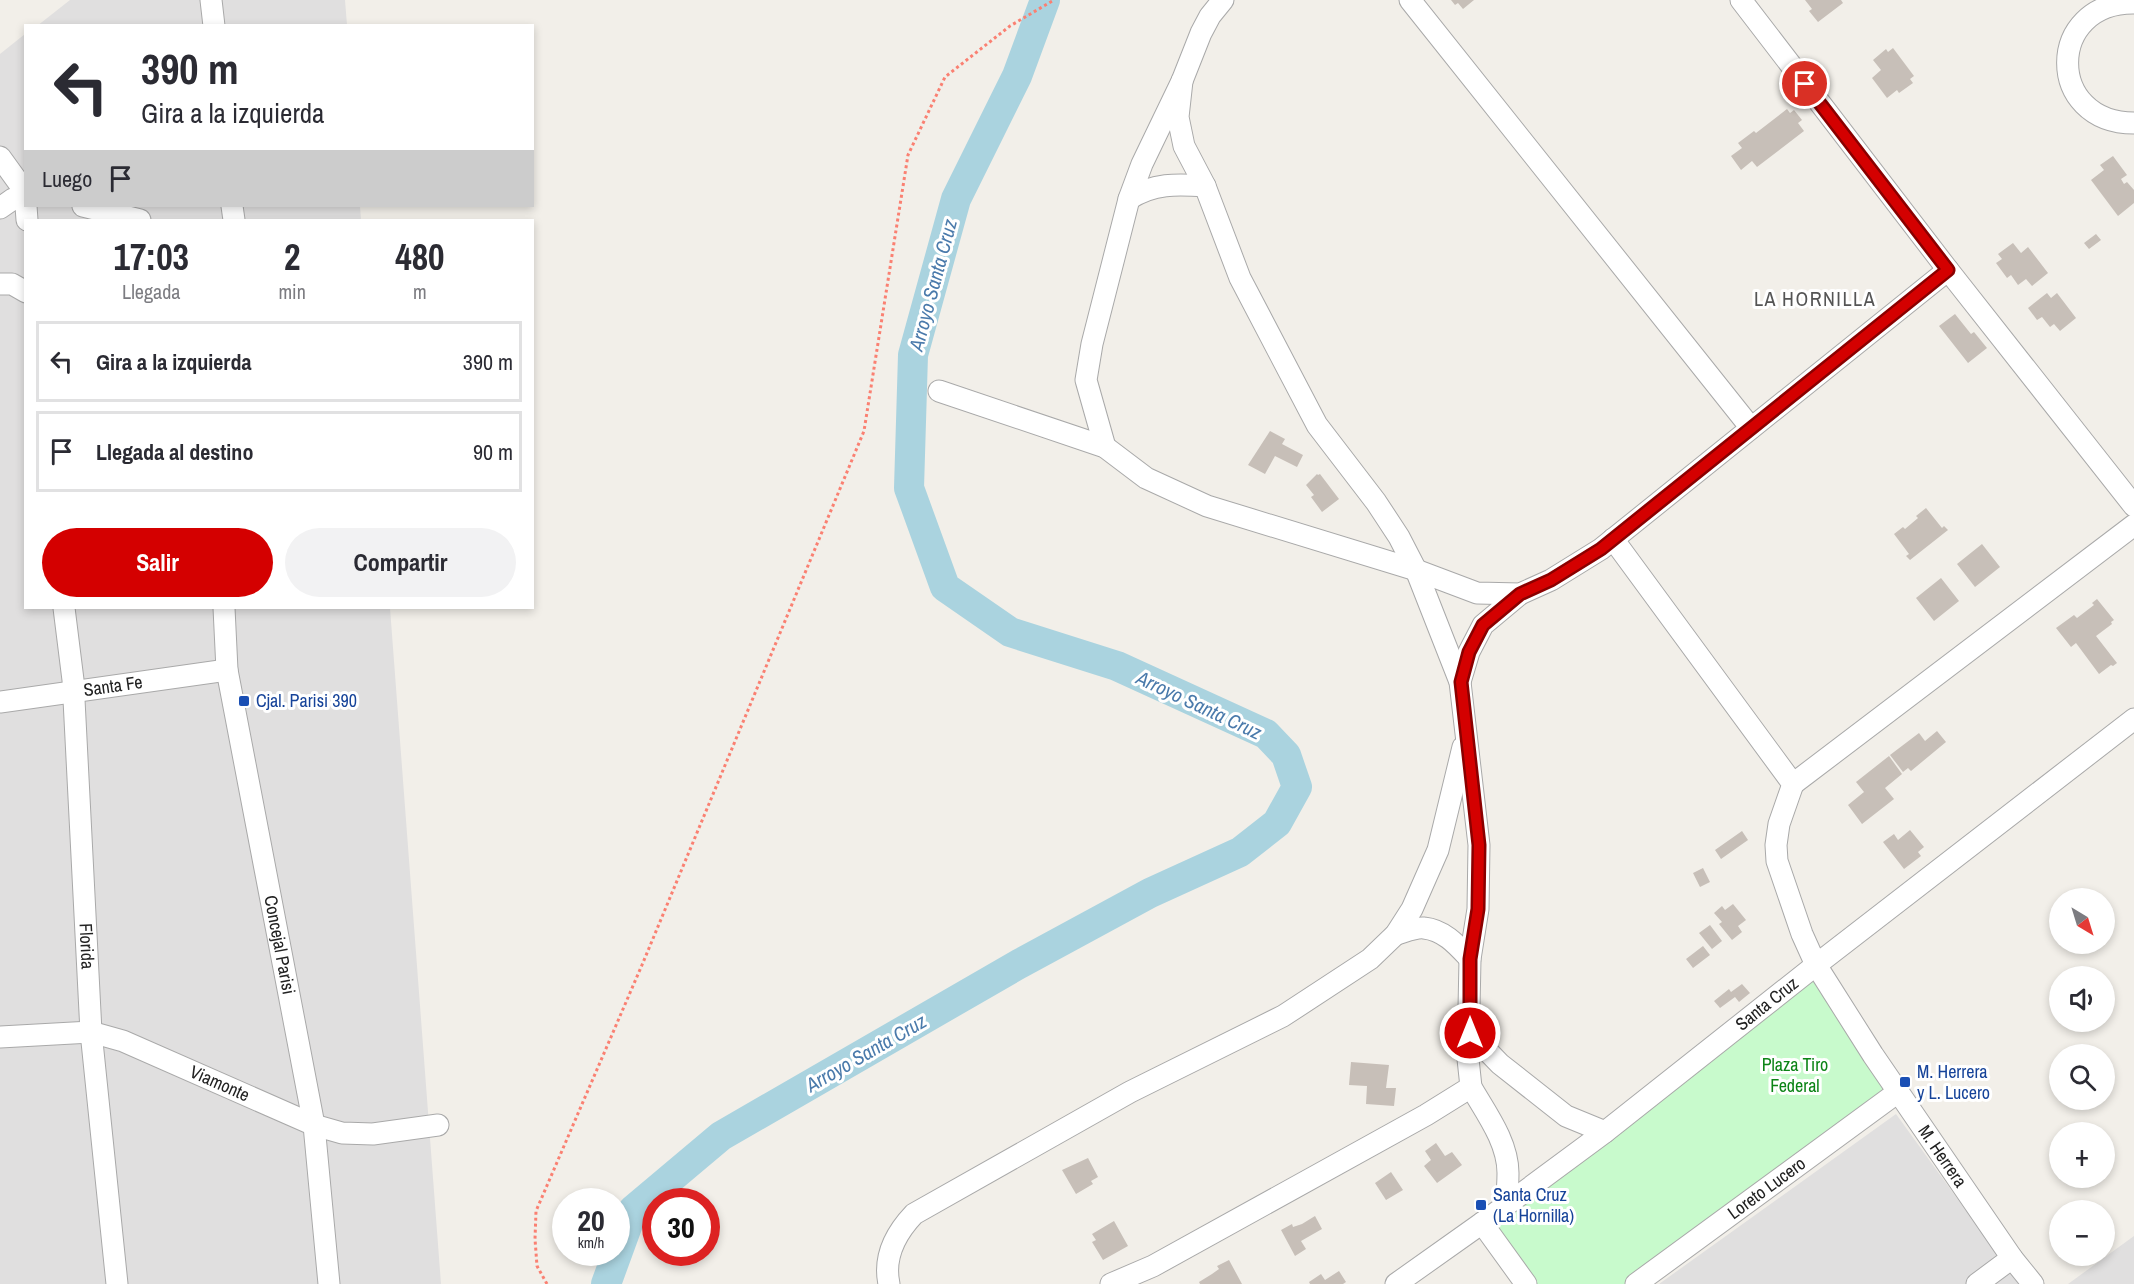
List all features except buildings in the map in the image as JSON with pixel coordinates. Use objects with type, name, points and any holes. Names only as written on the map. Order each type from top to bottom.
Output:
[{"type":"street","points":[[211,0],[214,24]]},
{"type":"street","points":[[1105,447],[1086,380],[1092,344],[1129,199],[1142,164],[1182,81],[1206,24],[1223,0]]},
{"type":"street","points":[[1410,0],[1751,428]]},
{"type":"street","points":[[1741,0],[1948,270],[2134,506]]},
{"type":"street","points":[[2124,2],[2103,8],[2088,17],[2077,30],[2069,46],[2067,63],[2069,80],[2076,96],[2088,109],[2102,118],[2119,123],[2134,123]]},
{"type":"street","points":[[1182,81],[1178,117],[1184,146],[1205,186],[1240,278],[1317,425],[1376,502],[1399,537],[1416,570],[1461,682],[1479,845],[1478,909],[1470,959],[1468,1059],[1472,1087],[1505,1152],[1508,1171],[1506,1205]]},
{"type":"street","points":[[0,157],[24,191]]},
{"type":"street","points":[[1129,199],[1146,189],[1157,186],[1174,184],[1205,186]]},
{"type":"street","points":[[0,208],[24,195]]},
{"type":"street","points":[[87,207],[136,219]]},
{"type":"street","points":[[1461,682],[1469,652],[1483,625],[1520,594],[1551,580],[1601,549],[1948,270]]},
{"type":"street","points":[[0,284],[12,284],[24,291]]},
{"type":"street","points":[[939,391],[1105,447],[1146,478],[1207,506],[1416,570],[1477,593],[1520,594]]},
{"type":"street","points":[[1613,539],[1793,784],[2134,525]]},
{"type":"street","name":"Florida","points":[[64,609],[73,692],[91,1032],[117,1284]]},
{"type":"street","name":"Concejal Parisi","points":[[224,609],[227,670],[314,1125],[329,1284]]},
{"type":"street","name":"Santa Fe","points":[[0,702],[227,670]]},
{"type":"street","name":"Santa Cruz","points":[[1396,1284],[1605,1132],[2134,719]]},
{"type":"street","points":[[889,1284],[888,1262],[891,1246],[901,1228],[914,1214],[1130,1092],[1283,1016],[1370,959],[1396,934],[1412,909],[1438,850],[1467,732]]},
{"type":"street","name":"M. Herrera","points":[[1793,784],[1779,824],[1776,845],[1777,861],[1802,934],[1816,965],[1898,1092],[2012,1258],[2033,1284]]},
{"type":"street","points":[[1396,934],[1423,927],[1441,933],[1454,941],[1470,959]]},
{"type":"street","name":"Viamonte","points":[[0,1037],[91,1032],[123,1041],[314,1125],[342,1133],[373,1134],[438,1125]]},
{"type":"street","points":[[1470,1033],[1500,1064],[1566,1116],[1605,1132]]},
{"type":"street","points":[[1111,1284],[1163,1260],[1472,1087]]},
{"type":"street","name":"Loreto Lucero","points":[[1636,1284],[1898,1092]]},
{"type":"street","points":[[1482,1223],[1526,1284]]},
{"type":"street","points":[[1977,1284],[2012,1258]]},
{"type":"path","points":[[547,1284],[537,1266],[536,1211],[647,954],[864,431],[908,155],[945,77],[1010,26],[1054,0]]},
{"type":"shaded area","points":[[70,0],[345,0],[347,24],[40,24]]},
{"type":"shaded area","points":[[24,35],[24,207],[360,207],[361,219],[24,219],[24,609],[390,609],[441,1284],[0,1284],[0,54]]},
{"type":"shaded area","points":[[1896,1114],[2019,1284],[1659,1284]]},
{"type":"shaded area","points":[[2134,1236],[2134,1284],[2068,1284],[2093,1266],[2115,1266],[2115,1250]]},
{"type":"green space","name":"Plaza Tiro Federal","points":[[1816,965],[1898,1092],[1636,1284],[1526,1284],[1483,1224]]},
{"type":"waterway","name":"Arroyo Santa Cruz","points":[[606,1284],[633,1210],[721,1136],[1019,964],[1150,893],[1240,852],[1277,823],[1297,787],[1286,755],[1266,734],[1117,666],[1010,632],[945,587],[909,488],[913,355],[956,199],[1017,76],[1045,0]]},
{"type":"place","name":"Cjal. Parisi 390","points":[[244,701]]},
{"type":"place","name":"M. Herrera y L. Lucero","points":[[1905,1082]]},
{"type":"place","name":"Santa Cruz (La Hornilla)","points":[[1481,1205]]},
{"type":"district","name":"LA HORNILLA","points":[[1815,299]]},
{"type":"route","points":[[1470,1033],[1470,959],[1478,909],[1479,845],[1461,682],[1469,652],[1483,625],[1520,594],[1551,580],[1601,549],[1948,270],[1805,84]]}]
